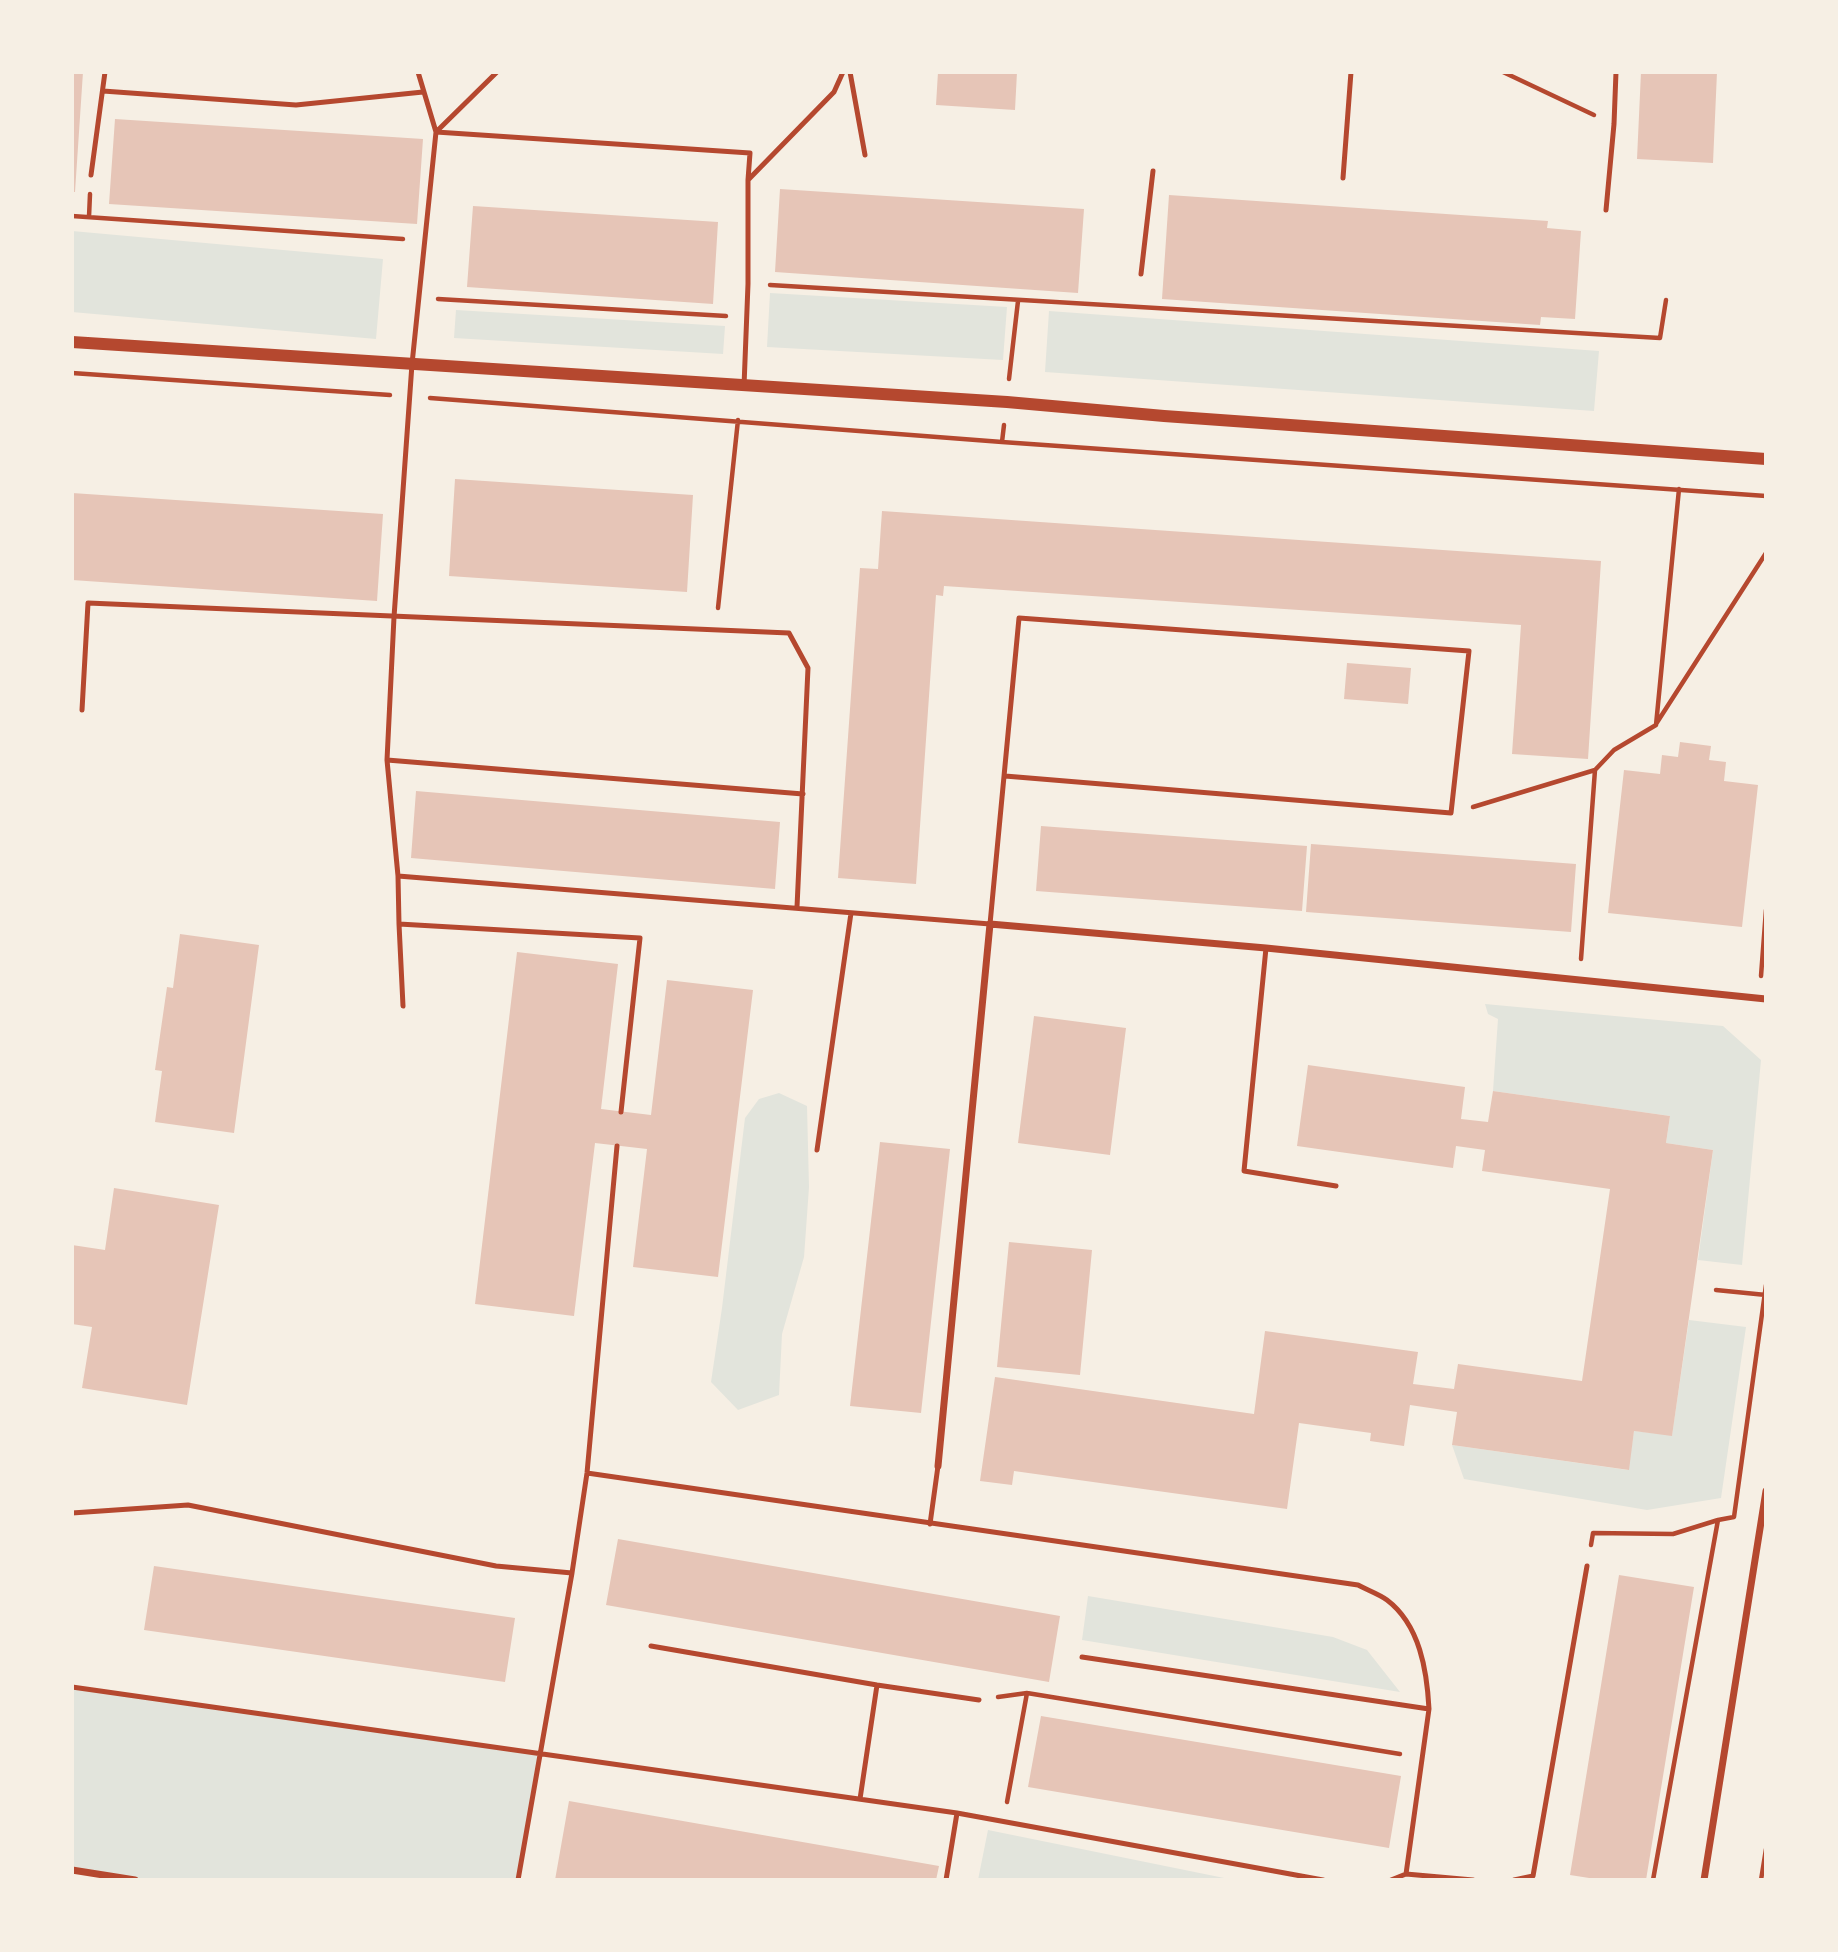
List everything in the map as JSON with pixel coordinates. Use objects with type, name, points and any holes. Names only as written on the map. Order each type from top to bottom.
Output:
[{"type":"street","points":[[72,342],[1007,402],[1191,418],[1766,459]]},
{"type":"street","points":[[937,1466],[990,923],[1763,998]]},
{"type":"street","points":[[1704,1880],[1766,1491]]},
{"type":"street","points":[[72,1870],[135,1880]]},
{"type":"lane","points":[[91,174],[104,72]]},
{"type":"lane","points":[[403,1006],[398,876],[387,760],[412,364],[436,132],[418,72]]},
{"type":"lane","points":[[436,132],[497,72]]},
{"type":"lane","points":[[748,180],[834,92],[843,72]]},
{"type":"lane","points":[[850,72],[865,155]]},
{"type":"lane","points":[[1343,178],[1351,72]]},
{"type":"lane","points":[[1606,210],[1616,72]]},
{"type":"lane","points":[[103,91],[296,105],[423,92]]},
{"type":"lane","points":[[436,132],[750,153],[744,386]]},
{"type":"lane","points":[[1141,274],[1153,171]]},
{"type":"lane","points":[[82,710],[88,603],[789,633],[808,668],[796,907]]},
{"type":"lane","points":[[398,876],[990,923],[1019,618],[1469,651],[1451,813],[1005,776]]},
{"type":"lane","points":[[387,760],[803,794]]},
{"type":"lane","points":[[817,1150],[851,913]]},
{"type":"lane","points":[[399,924],[640,937],[621,1112]]},
{"type":"lane","points":[[1266,948],[1244,1171],[1336,1186]]},
{"type":"lane","points":[[517,1880],[572,1573],[587,1473],[617,1146]]},
{"type":"lane","points":[[930,1524],[937,1466]]},
{"type":"lane","points":[[587,1473],[1358,1585],[1388,1601],[1408,1623],[1420,1647],[1428,1685],[1429,1709],[1406,1874]]},
{"type":"lane","points":[[72,1513],[188,1505],[496,1566],[572,1573]]},
{"type":"lane","points":[[1514,1880],[1533,1876],[1587,1566]]},
{"type":"lane","points":[[651,1646],[979,1700]]},
{"type":"lane","points":[[1082,1657],[1429,1709]]},
{"type":"lane","points":[[860,1799],[877,1685]]},
{"type":"lane","points":[[72,1687],[957,1813],[1322,1880]]},
{"type":"lane","points":[[946,1880],[957,1813]]},
{"type":"lane","points":[[1391,1880],[1406,1874],[1473,1880]]},
{"type":"path","points":[[1503,72],[1614,124]]},
{"type":"path","points":[[72,216],[425,241]]},
{"type":"path","points":[[748,284],[1660,338],[1666,300]]},
{"type":"path","points":[[419,298],[747,317]]},
{"type":"path","points":[[1002,442],[1018,300]]},
{"type":"path","points":[[72,373],[1766,496]]},
{"type":"path","points":[[715,630],[738,420]]},
{"type":"path","points":[[1656,725],[1679,489]]},
{"type":"path","points":[[1451,813],[1595,770],[1614,750],[1656,725],[1766,553]]},
{"type":"path","points":[[1579,981],[1595,770]]},
{"type":"path","points":[[1763,998],[1766,910]]},
{"type":"path","points":[[1587,1566],[1593,1533],[1673,1534],[1734,1517],[1766,1285]]},
{"type":"path","points":[[1716,1290],[1766,1295]]},
{"type":"path","points":[[1653,1880],[1718,1520]]},
{"type":"path","points":[[1003,1821],[1027,1693],[1422,1758]]},
{"type":"path","points":[[1761,1880],[1766,1849]]},
{"type":"shaded area","points":[[72,231],[383,259],[376,339],[72,312]]},
{"type":"shaded area","points":[[770,293],[1007,307],[1003,360],[767,347]]},
{"type":"shaded area","points":[[456,310],[725,326],[723,354],[454,338]]},
{"type":"shaded area","points":[[1049,311],[1599,351],[1594,411],[1045,372]]},
{"type":"shaded area","points":[[1485,1004],[1723,1026],[1761,1060],[1742,1265],[1698,1260],[1713,1150],[1666,1143],[1670,1116],[1493,1091],[1498,1019],[1488,1014]]},
{"type":"shaded area","points":[[779,1093],[807,1106],[809,1187],[804,1257],[782,1334],[779,1395],[738,1410],[711,1382],[745,1118],[759,1099]]},
{"type":"shaded area","points":[[1689,1320],[1746,1327],[1721,1498],[1647,1510],[1464,1479],[1452,1445],[1628,1470],[1634,1431],[1672,1435]]},
{"type":"shaded area","points":[[1088,1596],[1333,1637],[1367,1650],[1400,1692],[1082,1640]]},
{"type":"shaded area","points":[[72,1687],[540,1755],[518,1880],[137,1880],[72,1870]]},
{"type":"shaded area","points":[[988,1830],[1234,1880],[978,1880]]},
{"type":"building","points":[[72,72],[83,72],[75,192],[72,192]]},
{"type":"building","points":[[938,72],[1017,72],[1015,110],[936,105]]},
{"type":"building","points":[[1641,72],[1717,72],[1713,163],[1637,159]]},
{"type":"building","points":[[115,119],[423,139],[417,224],[109,204]]},
{"type":"building","points":[[780,189],[1084,209],[1078,293],[775,272]]},
{"type":"building","points":[[1169,195],[1548,221],[1547,228],[1581,231],[1575,319],[1541,317],[1540,325],[1162,299]]},
{"type":"building","points":[[473,206],[718,222],[713,304],[467,287]]},
{"type":"building","points":[[455,479],[693,495],[687,592],[449,576]]},
{"type":"building","points":[[72,493],[383,514],[377,601],[72,580]]},
{"type":"building","points":[[882,511],[1601,561],[1588,759],[1512,754],[1521,625],[944,586],[943,596],[936,595],[916,884],[838,878],[860,568],[878,569]]},
{"type":"building","points":[[1347,663],[1411,668],[1408,704],[1344,699]]},
{"type":"building","points":[[1680,742],[1711,746],[1709,760],[1726,762],[1724,781],[1758,785],[1742,927],[1608,913],[1624,770],[1660,774],[1662,755],[1678,757]]},
{"type":"building","points":[[416,791],[780,822],[775,889],[411,858]]},
{"type":"building","points":[[1041,826],[1307,846],[1302,911],[1036,891]]},
{"type":"building","points":[[1311,844],[1576,864],[1571,932],[1306,912]]},
{"type":"building","points":[[180,934],[259,945],[234,1133],[155,1122],[162,1071],[155,1070],[167,987],[173,988]]},
{"type":"building","points":[[517,952],[618,964],[601,1109],[651,1115],[667,980],[753,990],[718,1277],[633,1267],[647,1149],[595,1143],[574,1316],[475,1304]]},
{"type":"building","points":[[1034,1016],[1126,1028],[1110,1155],[1018,1143]]},
{"type":"building","points":[[1308,1065],[1465,1087],[1461,1119],[1488,1122],[1493,1091],[1670,1116],[1666,1143],[1713,1150],[1672,1436],[1634,1431],[1629,1470],[1452,1445],[1457,1412],[1410,1405],[1404,1446],[1370,1441],[1371,1433],[1299,1423],[1287,1509],[1014,1471],[1012,1485],[980,1481],[995,1377],[1254,1414],[1265,1331],[1418,1352],[1413,1384],[1454,1389],[1458,1364],[1582,1381],[1610,1189],[1482,1171],[1485,1150],[1456,1146],[1453,1168],[1297,1146]]},
{"type":"building","points":[[880,1142],[950,1149],[921,1413],[850,1406]]},
{"type":"building","points":[[114,1188],[219,1205],[187,1405],[82,1388],[92,1327],[72,1324],[72,1245],[105,1250]]},
{"type":"building","points":[[1009,1242],[1092,1250],[1080,1375],[997,1367]]},
{"type":"building","points":[[618,1539],[1060,1616],[1049,1682],[606,1605]]},
{"type":"building","points":[[154,1566],[515,1618],[505,1682],[144,1630]]},
{"type":"building","points":[[1619,1575],[1694,1587],[1646,1880],[1602,1880],[1570,1875]]},
{"type":"building","points":[[1041,1716],[1401,1776],[1389,1848],[1028,1787]]},
{"type":"building","points":[[569,1801],[939,1866],[936,1880],[555,1880]]}]
